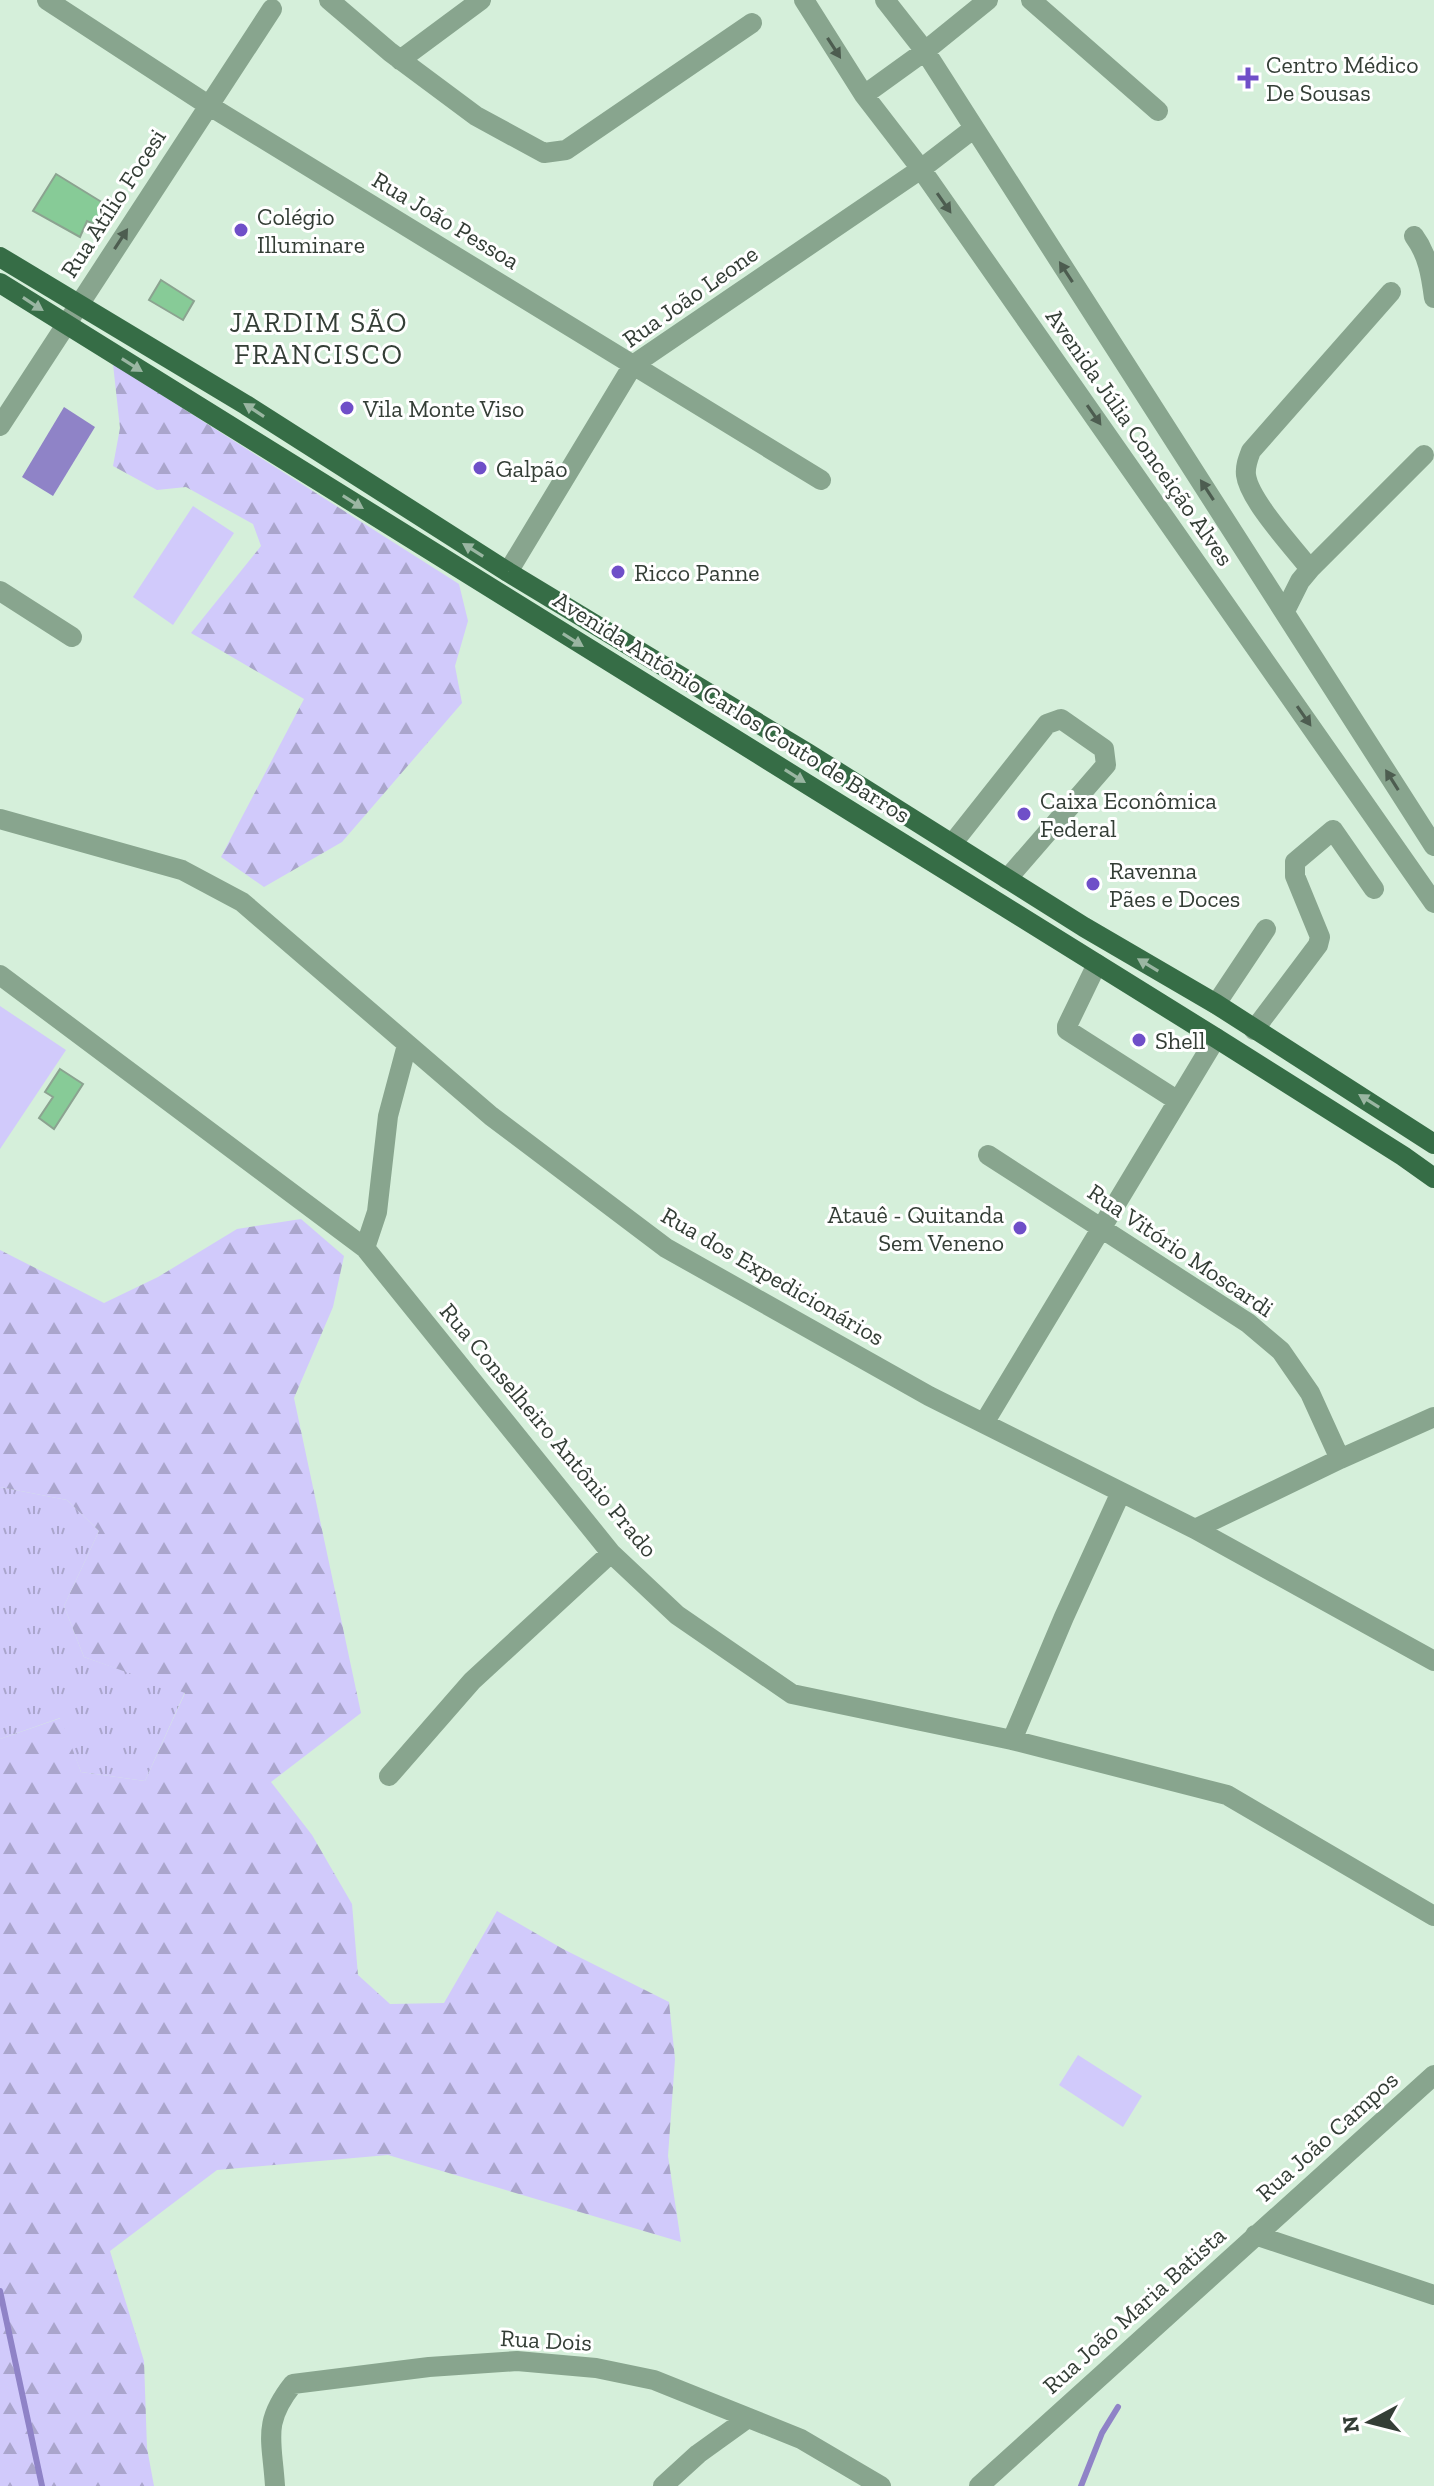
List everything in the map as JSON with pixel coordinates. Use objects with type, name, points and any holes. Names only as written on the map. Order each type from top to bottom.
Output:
[{"type":"main road","name":"Avenida Antônio Carlos Couto de Barros","points":[[0,257],[246,405],[508,572],[809,754],[1007,879],[1216,1004],[1434,1144]]},
{"type":"main road","name":"Avenida Antônio Carlos Couto de Barros","points":[[0,283],[1216,1038],[1434,1178]]},
{"type":"street","name":"Rua João Pessoa","points":[[47,0],[208,105],[821,480]]},
{"type":"street","points":[[329,0],[400,60],[476,116],[544,153],[566,150],[752,23]]},
{"type":"street","points":[[400,60],[481,0]]},
{"type":"street","name":"Avenida Júlia Conceição Alves","points":[[804,0],[864,95],[921,169],[1430,889]]},
{"type":"street","name":"Avenida Júlia Conceição Alves","points":[[885,0],[925,51],[1434,846]]},
{"type":"street","points":[[864,95],[988,0]]},
{"type":"street","points":[[1031,0],[1158,111]]},
{"type":"street","name":"Rua Atílio Focesi","points":[[0,426],[272,9]]},
{"type":"street","name":"Rua João Leone","points":[[508,572],[633,365],[921,169],[973,129]]},
{"type":"street","points":[[1414,236],[1422,246],[1429,265],[1434,298]]},
{"type":"street","points":[[1310,569],[1251,493],[1246,464],[1251,451],[1391,292]]},
{"type":"street","points":[[1285,611],[1300,581],[1310,569],[1424,455]]},
{"type":"street","points":[[0,591],[72,637]]},
{"type":"street","points":[[952,844],[1047,724],[1061,719],[1104,749],[1106,765],[1007,879]]},
{"type":"street","name":"Rua dos Expedicionários","points":[[0,819],[182,870],[242,902],[491,1116],[666,1248],[929,1396],[1195,1529],[1434,1661]]},
{"type":"street","points":[[1254,1030],[1318,945],[1320,937],[1295,876],[1295,862],[1333,830],[1374,889]]},
{"type":"street","points":[[1216,1004],[1266,929]]},
{"type":"street","points":[[1097,964],[1067,1030],[1178,1101]]},
{"type":"street","name":"Rua Conselheiro Antônio Prado","points":[[0,975],[365,1248],[611,1553],[677,1615],[792,1694],[1012,1740],[1227,1795],[1434,1916]]},
{"type":"street","points":[[984,1423],[1216,1038]]},
{"type":"street","points":[[365,1248],[377,1212],[388,1116],[407,1045]]},
{"type":"street","name":"Rua Vitório Moscardi","points":[[988,1155],[1248,1323],[1281,1351],[1310,1393],[1340,1459]]},
{"type":"street","points":[[1195,1529],[1434,1417]]},
{"type":"street","points":[[1012,1740],[1121,1492]]},
{"type":"street","points":[[389,1776],[472,1681],[611,1553]]},
{"type":"street","name":"Rua João Campos","points":[[1255,2235],[1434,2075]]},
{"type":"street","name":"Rua João Maria Batista","points":[[979,2486],[1255,2235],[1434,2295]]},
{"type":"street","name":"Rua Dois","points":[[275,2486],[271,2423],[278,2403],[293,2384],[429,2367],[517,2361],[596,2368],[654,2380],[801,2439],[881,2486]]},
{"type":"street","points":[[663,2486],[698,2454],[748,2418]]},
{"type":"green space","points":[[113,364],[459,584],[468,621],[455,666],[462,703],[342,842],[264,887],[221,857],[304,699],[191,633],[261,546],[253,524],[186,487],[157,490],[113,466],[120,428]]},
{"type":"green space","points":[[193,506],[234,533],[173,625],[133,597]]},
{"type":"green space","points":[[0,1006],[66,1050],[0,1149]]},
{"type":"green space","points":[[301,1219],[344,1256],[333,1307],[294,1398],[361,1713],[271,1782],[312,1835],[352,1904],[358,1975],[390,2004],[444,2003],[497,1911],[563,1949],[669,2002],[675,2059],[668,2156],[681,2242],[388,2155],[217,2170],[110,2251],[144,2361],[147,2448],[154,2486],[0,2486],[0,1739],[61,1718],[81,1772],[145,1781],[185,1693],[84,1657],[64,1606],[99,1531],[67,1500],[0,1487],[0,1250],[104,1303],[158,1277],[237,1229]]},
{"type":"green space","points":[[0,1487],[67,1500],[99,1531],[64,1606],[84,1657],[185,1692],[145,1781],[81,1772],[60,1718],[0,1739]]},
{"type":"green space","points":[[1078,2055],[1142,2096],[1123,2127],[1059,2085]]},
{"type":"shaded area","points":[[64,407],[95,427],[53,496],[22,477]]},
{"type":"building","points":[[56,174],[108,206],[97,225],[87,221],[80,237],[33,211]]},
{"type":"building","points":[[161,280],[194,301],[183,320],[149,300]]},
{"type":"building","points":[[60,1069],[83,1084],[54,1129],[39,1118],[53,1097],[45,1092]]},
{"type":"waterway","points":[[0,2291],[42,2486]]},
{"type":"waterway","points":[[1081,2486],[1102,2433],[1118,2407]]},
{"type":"place","name":"Centro Médico De Sousas","points":[[1248,78]]},
{"type":"place","name":"Colégio Illuminare","points":[[241,230]]},
{"type":"place","name":"Vila Monte Viso","points":[[347,408]]},
{"type":"place","name":"Galpão","points":[[480,468]]},
{"type":"place","name":"Ricco Panne","points":[[618,572]]},
{"type":"place","name":"Caixa Econômica Federal","points":[[1024,814]]},
{"type":"place","name":"Ravenna Pães e Doces","points":[[1093,884]]},
{"type":"place","name":"Shell","points":[[1139,1040]]},
{"type":"place","name":"Atauê - Quitanda Sem Veneno","points":[[1020,1228]]},
{"type":"district","name":"JARDIM SÃO FRANCISCO","points":[[319,338]]}]
